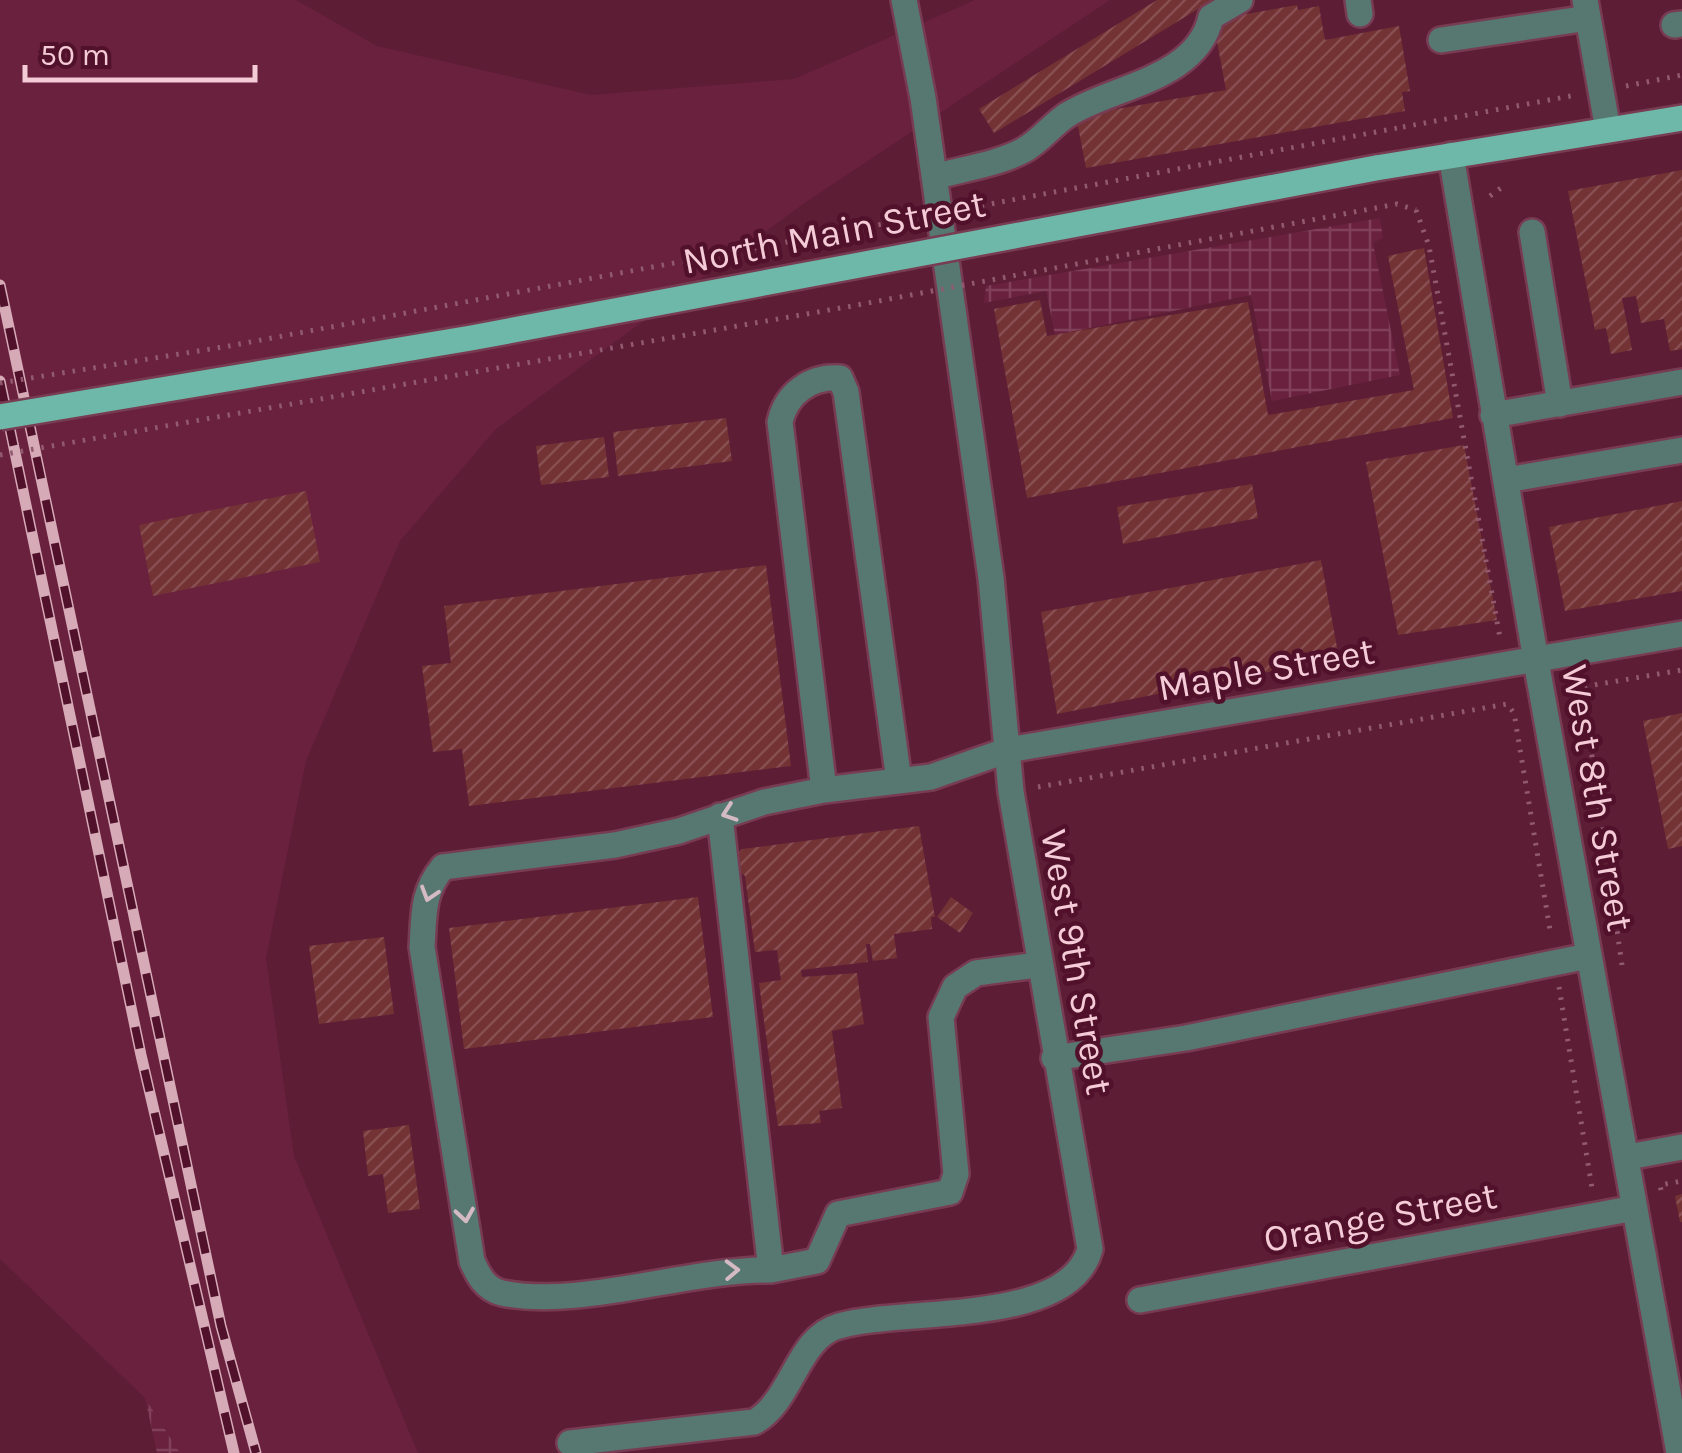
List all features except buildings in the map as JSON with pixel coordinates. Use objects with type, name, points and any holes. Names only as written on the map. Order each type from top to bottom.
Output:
[{"type":"main road","name":"North Main Street","points":[[0,417],[470,338],[1376,168],[1682,118]]},
{"type":"street","name":"West 9th Street","points":[[570,1444],[754,1422],[774,1409],[808,1354],[838,1326],[1028,1301],[1074,1280],[1086,1265],[1090,1248],[1054,1058],[1011,792],[991,578],[923,98],[904,0]]},
{"type":"street","points":[[934,177],[1023,150],[1068,114],[1155,78],[1186,55],[1208,30],[1211,17],[1240,0]]},
{"type":"street","points":[[1441,40],[1586,9],[1608,130]]},
{"type":"street","name":"West 8th Street","points":[[1451,155],[1536,661],[1679,1453]]},
{"type":"street","points":[[1532,232],[1560,404]]},
{"type":"street","points":[[824,790],[780,422],[783,409],[799,389],[829,378],[840,378],[846,392],[899,781]]},
{"type":"street","points":[[1493,415],[1682,382]]},
{"type":"street","points":[[1506,480],[1682,450]]},
{"type":"street","name":"Maple Street","points":[[1038,964],[976,974],[954,988],[941,1018],[956,1174],[950,1192],[838,1214],[817,1261],[772,1270],[720,1270],[570,1295],[499,1293],[481,1281],[472,1260],[422,947],[424,894],[443,866],[616,846],[824,790],[931,776],[1008,750],[1682,634]]},
{"type":"street","points":[[720,816],[772,1270]]},
{"type":"street","points":[[1054,1058],[1186,1038],[1588,956]]},
{"type":"street","points":[[1628,1158],[1682,1148]]},
{"type":"street","name":"Orange Street","points":[[1140,1300],[1634,1208]]},
{"type":"path","points":[[0,383],[248,342],[1682,75]]},
{"type":"path","points":[[1490,196],[1501,188]]},
{"type":"path","points":[[0,455],[852,306],[1397,204],[1416,210],[1429,246],[1505,666],[1506,704],[1514,713],[1596,1214]]},
{"type":"path","points":[[1623,972],[1582,687],[1682,670]]},
{"type":"path","points":[[1011,792],[1506,704]]},
{"type":"path","points":[[1664,1204],[1660,1184],[1682,1181]]},
{"type":"shaded area","points":[[0,0],[296,0],[377,46],[591,95],[794,79],[975,0],[1110,0],[806,202],[496,429],[400,541],[306,761],[266,958],[294,1156],[418,1453],[180,1453],[145,1398],[0,1259]]},
{"type":"shaded area","points":[[1380,218],[1383,238],[1373,243],[1400,375],[1272,401],[1251,295],[1055,335],[1046,291],[984,303],[986,286]]},
{"type":"shaded area","points":[[145,1398],[180,1453],[157,1453]]},
{"type":"railway","points":[[0,285],[221,1326],[256,1453]]},
{"type":"railway","points":[[0,381],[141,1055],[234,1453]]}]
